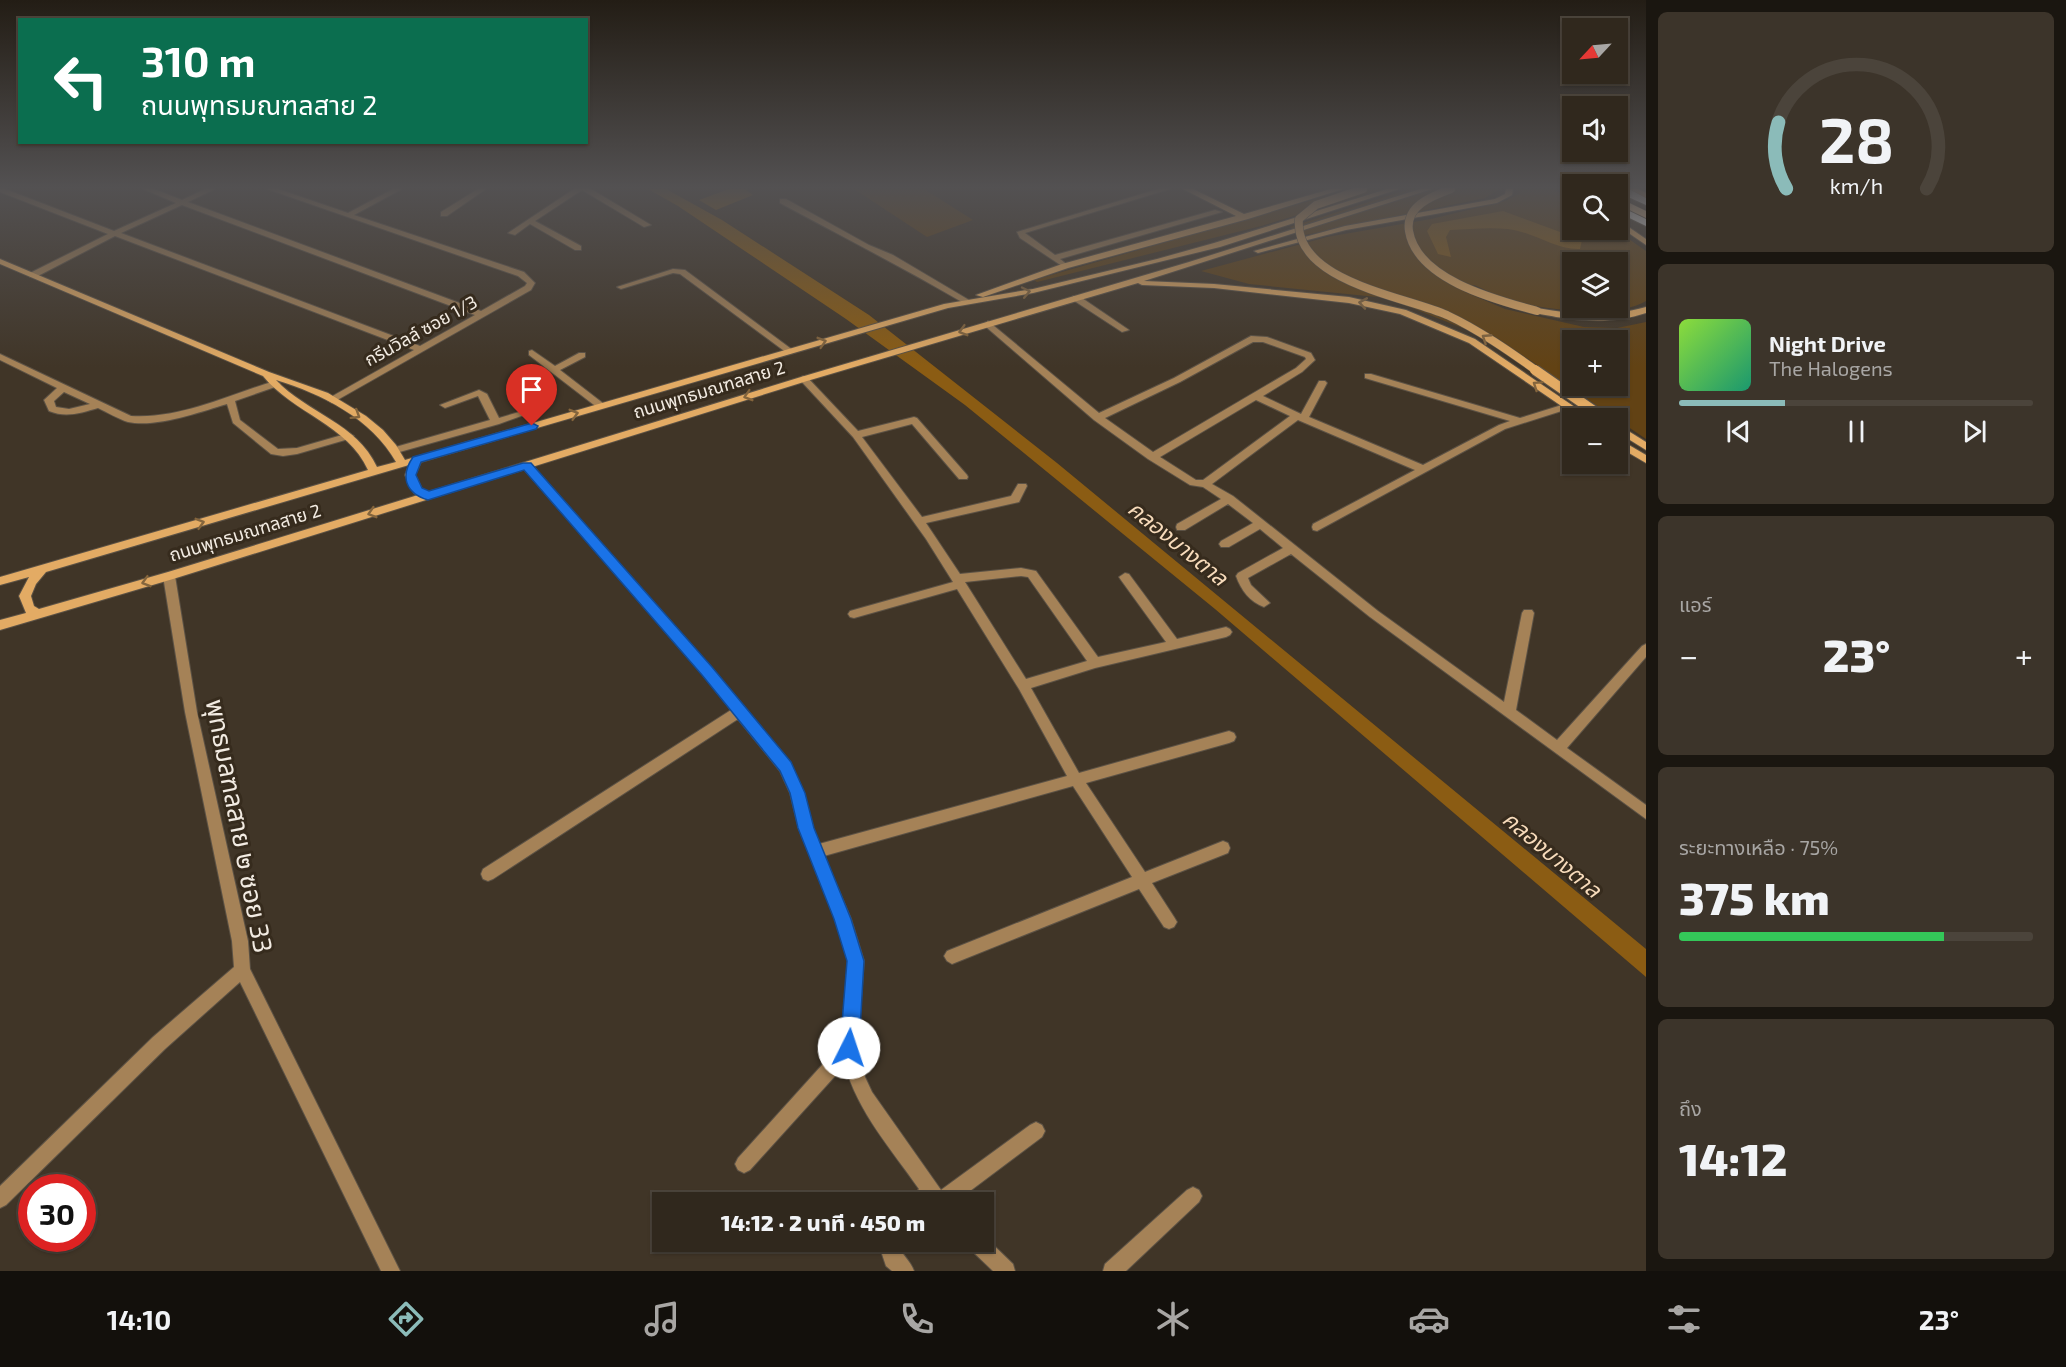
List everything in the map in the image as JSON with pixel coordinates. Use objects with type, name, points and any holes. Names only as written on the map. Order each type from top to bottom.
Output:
[{"type":"main road","points":[[947,306],[1065,266],[1130,248]]},
{"type":"main road","name":"ถนนพุทธมณฑลสาย 2","points":[[0,581],[947,306],[1022,293],[1206,248]]},
{"type":"main road","name":"ถนนพุทธมณฑลสาย 2","points":[[0,625],[169,576],[881,355],[1241,248]]},
{"type":"main road","points":[[1192,264],[1267,248]]},
{"type":"main road","points":[[1304,248],[1324,267],[1355,283],[1415,303],[1468,326],[1589,408]]},
{"type":"main road","points":[[1416,248],[1422,258],[1438,271],[1474,291],[1537,311],[1593,318],[1615,317],[1646,310]]},
{"type":"main road","points":[[0,261],[266,374],[300,383],[376,427],[396,450],[402,464]]},
{"type":"main road","points":[[1120,285],[1168,283],[1214,286],[1349,300],[1403,312],[1472,341],[1571,408]]},
{"type":"main road","points":[[266,374],[275,384],[311,412],[349,436],[370,459],[374,472]]},
{"type":"main road","points":[[311,412],[332,400]]},
{"type":"main road","points":[[1628,438],[1646,447]]},
{"type":"main road","points":[[1628,442],[1646,460]]},
{"type":"main road","points":[[417,459],[411,468],[410,475],[418,491],[428,496]]},
{"type":"main road","points":[[37,614],[29,609],[25,596],[29,586],[43,568]]},
{"type":"street","points":[[33,275],[85,248]]},
{"type":"street","points":[[155,248],[420,349]]},
{"type":"street","points":[[306,248],[483,315]]},
{"type":"street","name":"กรีนวิลล์ ซอย 1/3","points":[[332,400],[528,288],[530,280],[521,274],[444,248]]},
{"type":"street","points":[[869,248],[890,257],[965,300]]},
{"type":"street","points":[[1040,248],[1065,266]]},
{"type":"street","points":[[1054,258],[1089,248]]},
{"type":"street","points":[[621,287],[673,271],[682,272],[790,351]]},
{"type":"street","points":[[1076,298],[1125,330]]},
{"type":"street","points":[[988,324],[1097,418],[1194,483],[1205,484],[1229,499],[1374,614],[1559,747],[1646,813]]},
{"type":"street","points":[[1097,418],[1178,380],[1251,339],[1264,339],[1308,356],[1311,360],[1310,363],[1256,396],[1152,457]]},
{"type":"street","points":[[532,353],[601,406]]},
{"type":"street","points":[[554,370],[582,355]]},
{"type":"street","points":[[0,357],[129,419],[138,421],[230,399],[275,384]]},
{"type":"street","points":[[1368,376],[1519,421]]},
{"type":"street","points":[[804,379],[855,435],[919,521],[1023,685],[1075,778],[1169,922]]},
{"type":"street","points":[[1205,484],[1299,418],[1322,383]]},
{"type":"street","points":[[64,387],[49,399],[52,408],[58,412],[72,412],[99,404]]},
{"type":"street","points":[[445,405],[479,393],[484,396],[496,422]]},
{"type":"street","points":[[1256,396],[1299,418],[1385,450],[1424,470]]},
{"type":"street","points":[[230,399],[236,421],[275,452],[297,451],[349,436]]},
{"type":"street","points":[[1317,526],[1502,427],[1568,406]]},
{"type":"street","points":[[396,450],[519,415]]},
{"type":"street","points":[[855,435],[914,420],[963,477]]},
{"type":"street","points":[[527,466],[740,711],[785,767],[797,793],[806,828],[817,850],[843,919],[856,961],[849,1048],[857,1079],[866,1098],[926,1192]]},
{"type":"street","points":[[919,521],[1015,499],[1022,486]]},
{"type":"street","points":[[1181,527],[1229,499]]},
{"type":"street","points":[[1225,544],[1260,524]]},
{"type":"street","points":[[1264,603],[1245,587],[1242,576],[1290,549]]},
{"type":"street","points":[[855,614],[958,582],[1021,572],[1032,574],[1095,663]]},
{"type":"street","name":"พุทธมลฑลสาย ๒ ซอย 33","points":[[0,1199],[159,1043],[243,970],[240,941],[191,712],[169,576]]},
{"type":"street","points":[[1125,577],[1174,644]]},
{"type":"street","points":[[1509,711],[1528,613]]},
{"type":"street","points":[[1023,685],[1095,663],[1226,632]]},
{"type":"street","points":[[1559,747],[1646,650]]},
{"type":"street","points":[[488,874],[740,711]]},
{"type":"street","points":[[817,850],[1229,737]]},
{"type":"street","points":[[952,956],[1223,848]]},
{"type":"street","points":[[243,970],[391,1271]]},
{"type":"street","points":[[744,1164],[849,1048]]},
{"type":"street","points":[[943,1192],[1036,1131]]},
{"type":"street","points":[[1112,1271],[1193,1196]]},
{"type":"street","points":[[891,1252],[893,1259],[905,1271]]},
{"type":"street","points":[[987,1252],[1006,1271]]},
{"type":"shaded area","points":[[741,248],[766,248],[869,315],[1057,463],[1646,949],[1646,977],[1215,609],[965,405],[846,319]]},
{"type":"shaded area","points":[[1144,248],[1172,248],[1037,282],[1034,280]]},
{"type":"shaded area","points":[[1285,248],[1642,248],[1646,251],[1646,301],[1633,307],[1628,308],[1628,252],[1562,252],[1562,310],[1500,297],[1474,285],[1465,292],[1505,309],[1584,327],[1617,328],[1646,322],[1646,439],[1628,427],[1628,408],[1600,408],[1583,396],[1628,396],[1628,330],[1562,330],[1562,382],[1491,334],[1465,329],[1387,298],[1249,284],[1201,271]]},
{"type":"shaded area","points":[[1435,248],[1449,248],[1451,257],[1438,254]]},
{"type":"route","points":[[532,426],[417,459],[411,468],[410,475],[415,487],[428,496],[527,466],[707,671],[785,767],[797,793],[806,828],[843,919],[856,961],[849,1048]]},
{"type":"water label","name":"คลองบางตาล","points":[[1178,543]]},
{"type":"water label","name":"คลองบางตาล","points":[[1552,854]]}]
